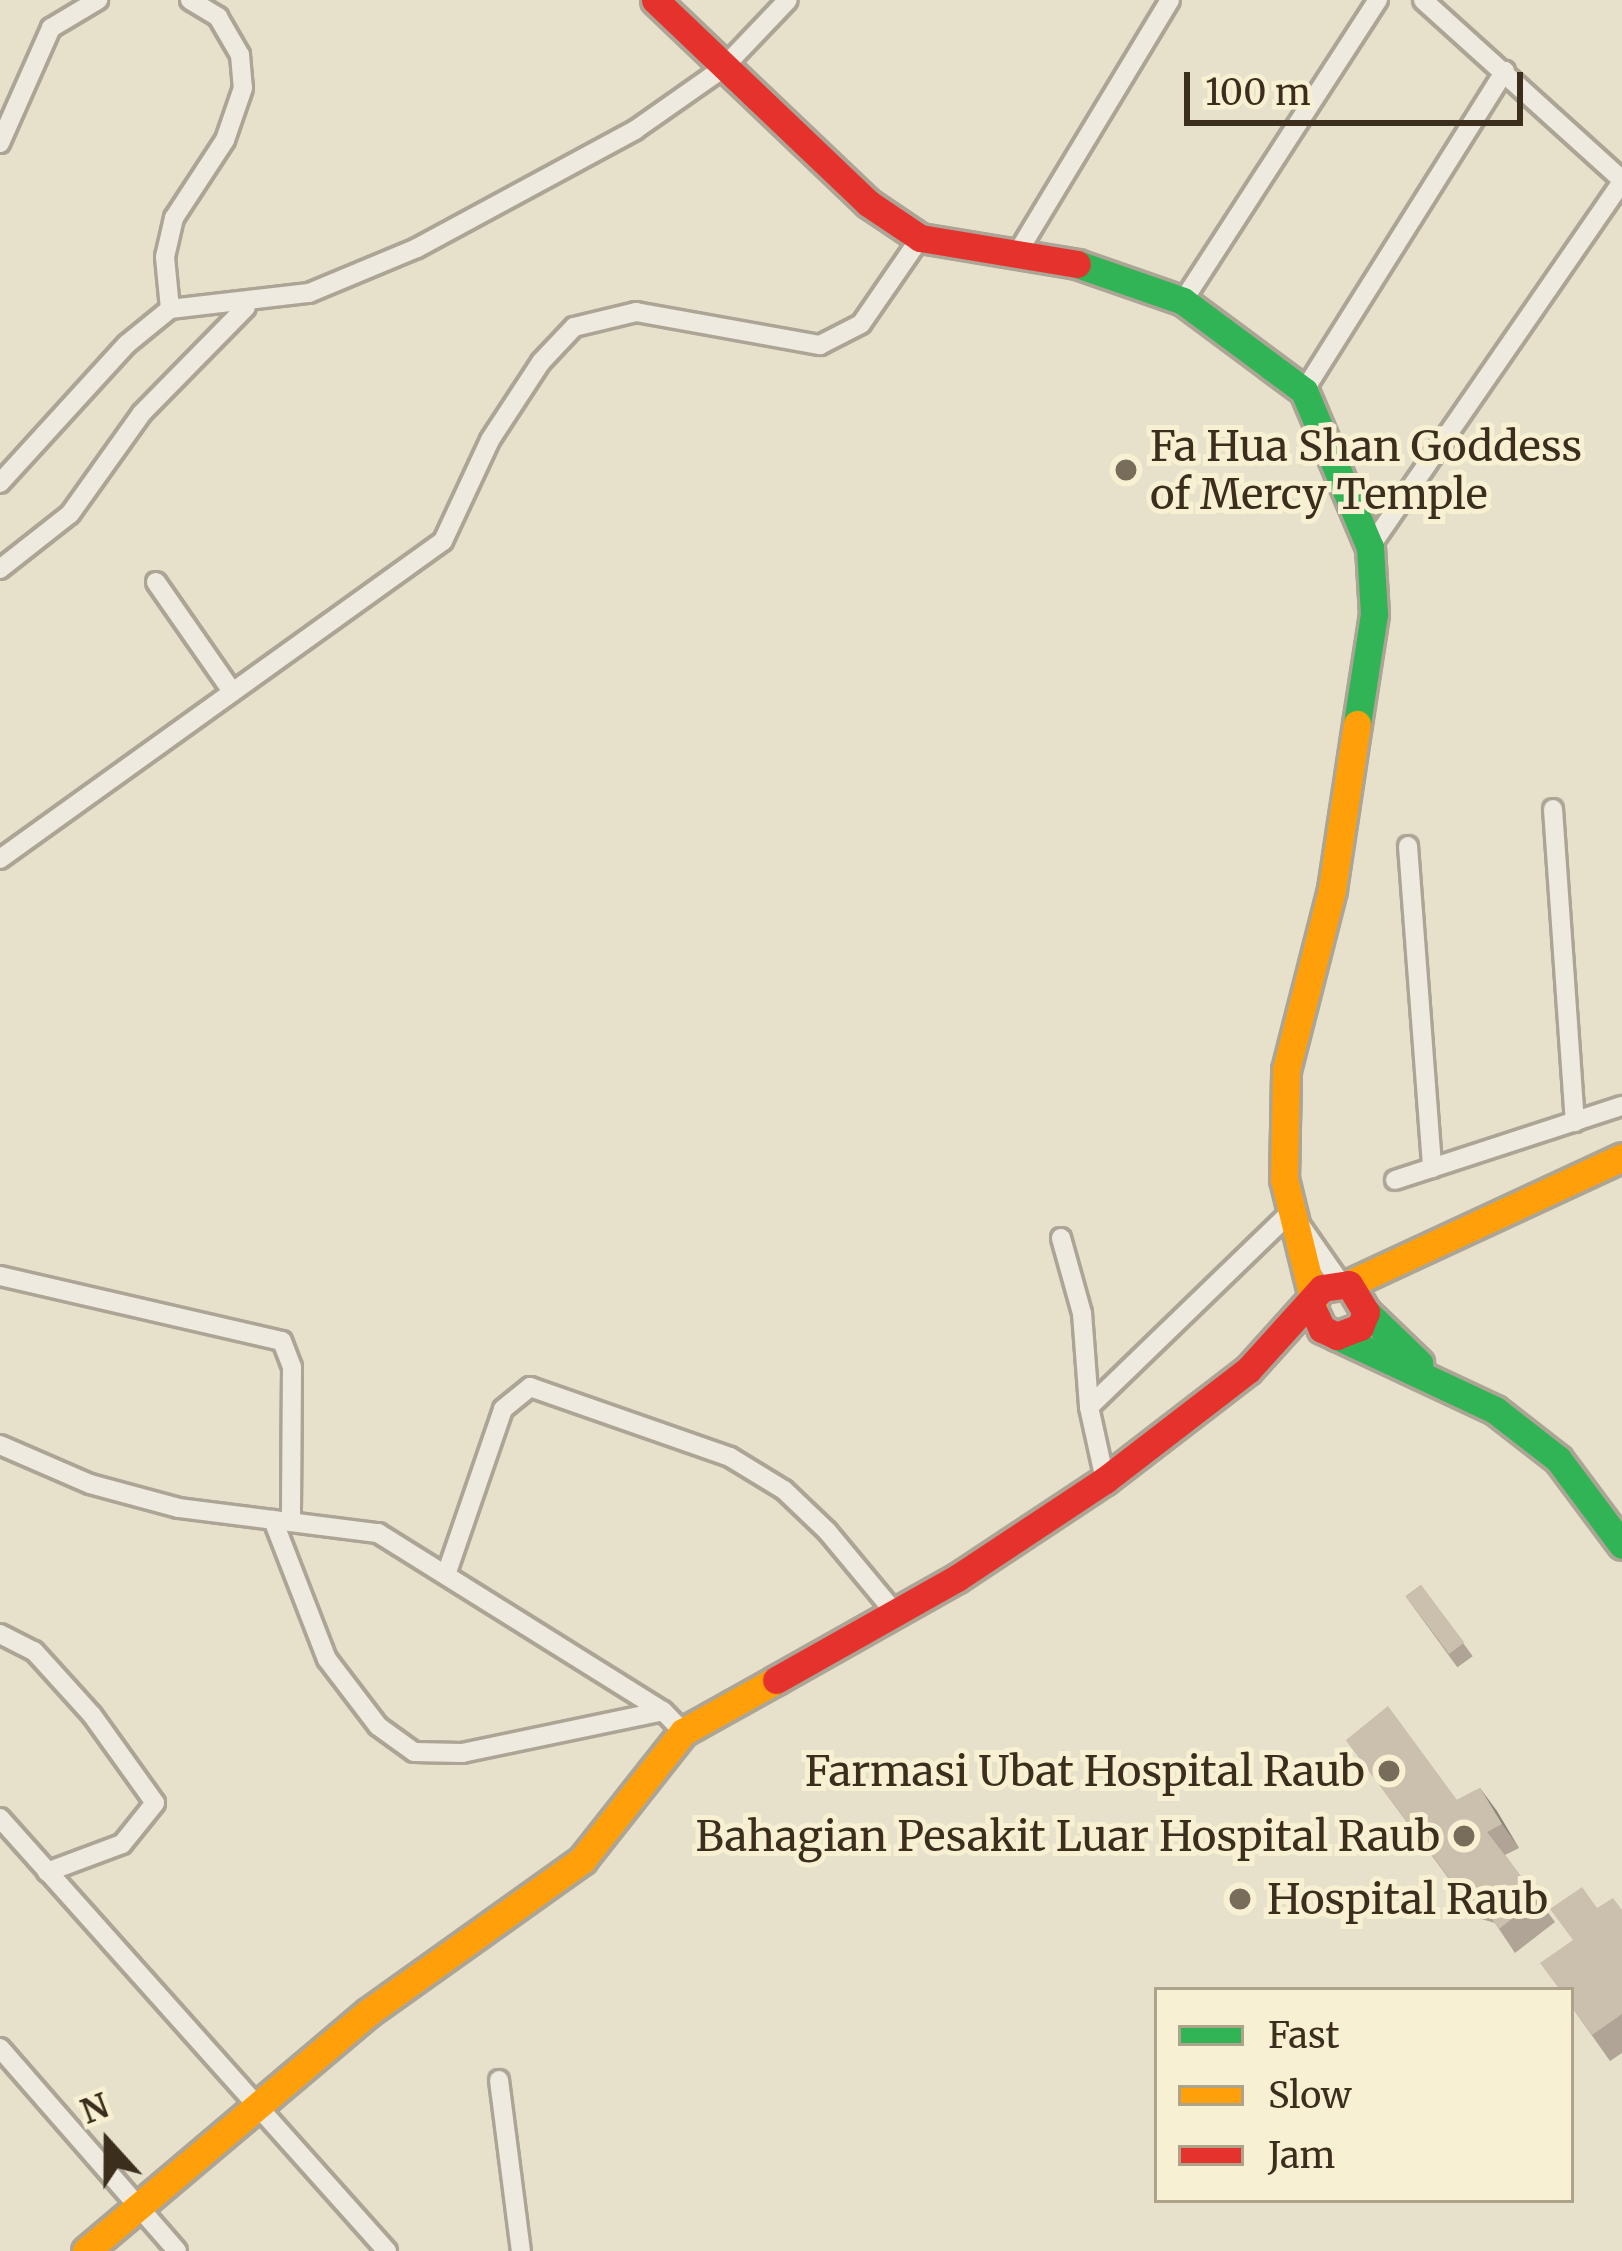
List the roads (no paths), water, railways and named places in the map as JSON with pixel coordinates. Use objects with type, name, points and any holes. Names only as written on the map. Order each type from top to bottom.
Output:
[{"type":"street","points":[[0,143],[51,28],[98,0]]},
{"type":"street","points":[[170,309],[165,257],[174,218],[225,140],[243,88],[240,55],[218,17],[190,0]]},
{"type":"street","points":[[655,0],[722,70],[868,203],[920,238],[1106,269],[1184,301],[1304,391],[1370,547],[1375,614],[1332,889],[1286,1070],[1280,1144],[1313,1304],[1333,1335],[1428,1372]]},
{"type":"street","points":[[0,483],[127,344],[170,309],[246,307],[309,293],[417,248],[634,130],[722,70],[788,0]]},
{"type":"street","points":[[1018,252],[1170,0]]},
{"type":"street","points":[[1184,301],[1378,0]]},
{"type":"street","points":[[1370,547],[1622,181],[1423,0]]},
{"type":"street","points":[[1304,391],[1505,71]]},
{"type":"street","points":[[0,859],[443,541],[490,440],[541,362],[574,327],[636,312],[820,344],[861,324],[920,238]]},
{"type":"street","points":[[0,569],[70,514],[142,413],[246,307]]},
{"type":"street","points":[[156,582],[231,690]]},
{"type":"street","points":[[1553,809],[1575,1122]]},
{"type":"street","points":[[1408,846],[1432,1168]]},
{"type":"street","points":[[1395,1180],[1622,1106]]},
{"type":"street","points":[[86,2251],[369,2012],[582,1860],[683,1732],[896,1614],[1105,1480],[1249,1370],[1313,1304],[1355,1295],[1622,1157]]},
{"type":"street","points":[[1292,1212],[1355,1295],[1428,1372],[1558,1460],[1622,1545]]},
{"type":"street","points":[[1089,1406],[1292,1212]]},
{"type":"street","points":[[1061,1238],[1082,1313],[1089,1406],[1105,1480]]},
{"type":"street","points":[[0,1276],[282,1341],[292,1366],[282,1521],[327,1659],[378,1726],[414,1751],[462,1753],[663,1711]]},
{"type":"street","points":[[1249,1370],[1360,1327],[1355,1295]]},
{"type":"street","points":[[447,1572],[503,1408],[521,1389],[541,1388],[688,1438],[784,1490],[896,1614]]},
{"type":"street","points":[[0,1445],[90,1484],[178,1508],[378,1533],[663,1711],[683,1732]]},
{"type":"street","points":[[0,1634],[34,1652],[155,1803],[122,1844],[47,1872]]},
{"type":"street","points":[[0,1818],[387,2251]]},
{"type":"street","points":[[0,2048],[177,2251]]},
{"type":"street","points":[[499,2080],[520,2251]]},
{"type":"place","name":"Fa Hua Shan Goddess of Mercy Temple","points":[[1126,470]]},
{"type":"place","name":"Farmasi Ubat Hospital Raub","points":[[1389,1771]]},
{"type":"place","name":"Bahagian Pesakit Luar Hospital Raub","points":[[1464,1836]]},
{"type":"place","name":"Hospital Raub","points":[[1240,1899]]}]
